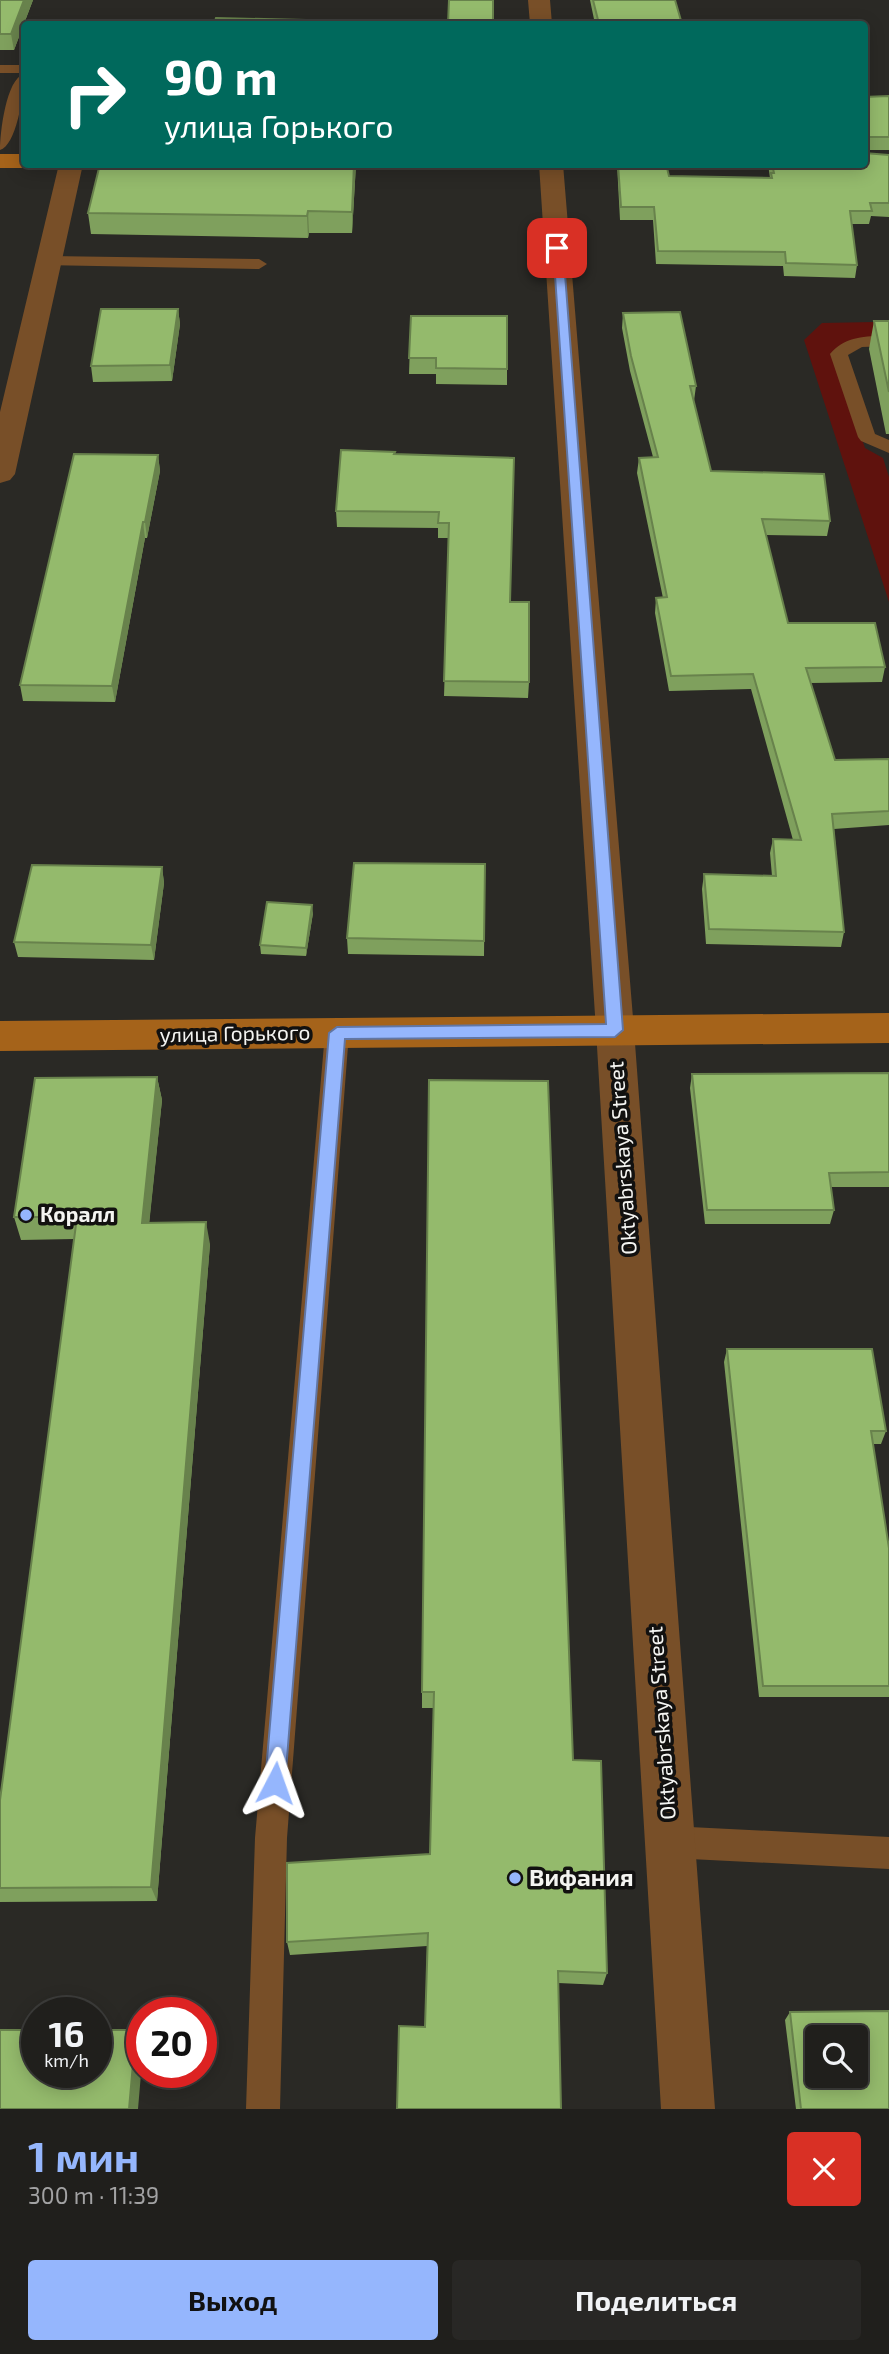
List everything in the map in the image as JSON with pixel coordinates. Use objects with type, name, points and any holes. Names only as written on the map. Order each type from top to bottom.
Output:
[{"type":"street","points":[[539,0],[541,21]]},
{"type":"street","points":[[0,161],[21,161]]},
{"type":"street","points":[[0,474],[70,168]]},
{"type":"street","name":"Oktyabrskaya Street","points":[[551,168],[615,1030],[688,2109]]},
{"type":"street","name":"улица Горького","points":[[0,1036],[889,1028]]},
{"type":"lane","points":[[0,69],[21,69]]},
{"type":"lane","points":[[0,145],[21,86]]},
{"type":"lane","points":[[49,261],[259,264]]},
{"type":"lane","points":[[889,341],[862,341],[846,346],[839,354],[867,438],[889,447]]},
{"type":"lane","points":[[263,2109],[271,1838],[337,1033]]},
{"type":"lane","points":[[670,1842],[889,1853]]},
{"type":"shaded area","points":[[874,322],[879,340],[834,358],[865,448],[883,458],[889,477],[889,602],[804,340],[822,323]]},
{"type":"building","points":[[0,0],[24,0],[11,34],[0,34]]},
{"type":"building","points":[[449,0],[493,0],[493,21],[448,21]]},
{"type":"building","points":[[593,0],[675,0],[681,21],[598,21]]},
{"type":"building","points":[[216,18],[305,20],[305,21],[215,21]]},
{"type":"building","points":[[889,96],[889,137],[868,137],[868,97]]},
{"type":"building","points":[[868,153],[889,155],[889,203],[870,203],[872,211],[850,211],[857,265],[786,263],[785,252],[658,251],[654,207],[621,207],[618,168],[667,168],[669,176],[772,178],[771,173],[774,173],[773,168],[868,168]]},
{"type":"building","points":[[99,168],[354,168],[352,212],[308,211],[307,216],[88,213]]},
{"type":"building","points":[[101,309],[178,309],[170,365],[91,366]]},
{"type":"building","points":[[680,312],[696,386],[690,386],[711,471],[824,474],[830,521],[762,519],[788,623],[875,623],[885,667],[806,668],[835,760],[889,759],[889,811],[832,814],[844,932],[709,929],[704,874],[776,876],[773,839],[801,840],[753,674],[671,676],[656,598],[667,597],[639,458],[658,457],[631,356],[623,313]]},
{"type":"building","points":[[411,316],[507,316],[507,369],[436,368],[436,358],[409,358]]},
{"type":"building","points":[[874,321],[889,321],[889,392]]},
{"type":"building","points":[[341,450],[514,458],[510,602],[529,602],[529,682],[444,681],[449,523],[438,523],[439,512],[336,511]]},
{"type":"building","points":[[74,454],[158,455],[112,686],[20,685]]},
{"type":"building","points":[[354,863],[485,864],[484,941],[347,938]]},
{"type":"building","points":[[32,865],[162,867],[151,945],[14,942]]},
{"type":"building","points":[[267,902],[312,905],[306,948],[260,945]]},
{"type":"building","points":[[889,1073],[889,1172],[829,1173],[834,1210],[707,1210],[692,1074]]},
{"type":"building","points":[[157,1077],[142,1223],[206,1222],[151,1887],[0,1888],[0,1800],[77,1217],[14,1217],[35,1078]]},
{"type":"building","points":[[429,1080],[548,1081],[573,1760],[601,1761],[607,1973],[558,1971],[561,2109],[397,2109],[399,2026],[425,2027],[428,1933],[287,1942],[287,1863],[430,1854],[434,1692],[422,1692]]},
{"type":"building","points":[[727,1349],[872,1349],[886,1431],[871,1431],[889,1548],[889,1686],[763,1686]]},
{"type":"building","points":[[889,2011],[889,2109],[801,2109],[790,2012]]},
{"type":"building","points":[[0,2030],[21,2030],[21,2088],[112,2088],[112,2030],[126,2030],[126,2088],[131,2088],[129,2109],[0,2109]]},
{"type":"place","name":"Коралл","points":[[26,1215]]},
{"type":"place","name":"Вифания","points":[[515,1878]]},
{"type":"route","points":[[275,1783],[337,1033],[615,1030],[557,248]]}]
